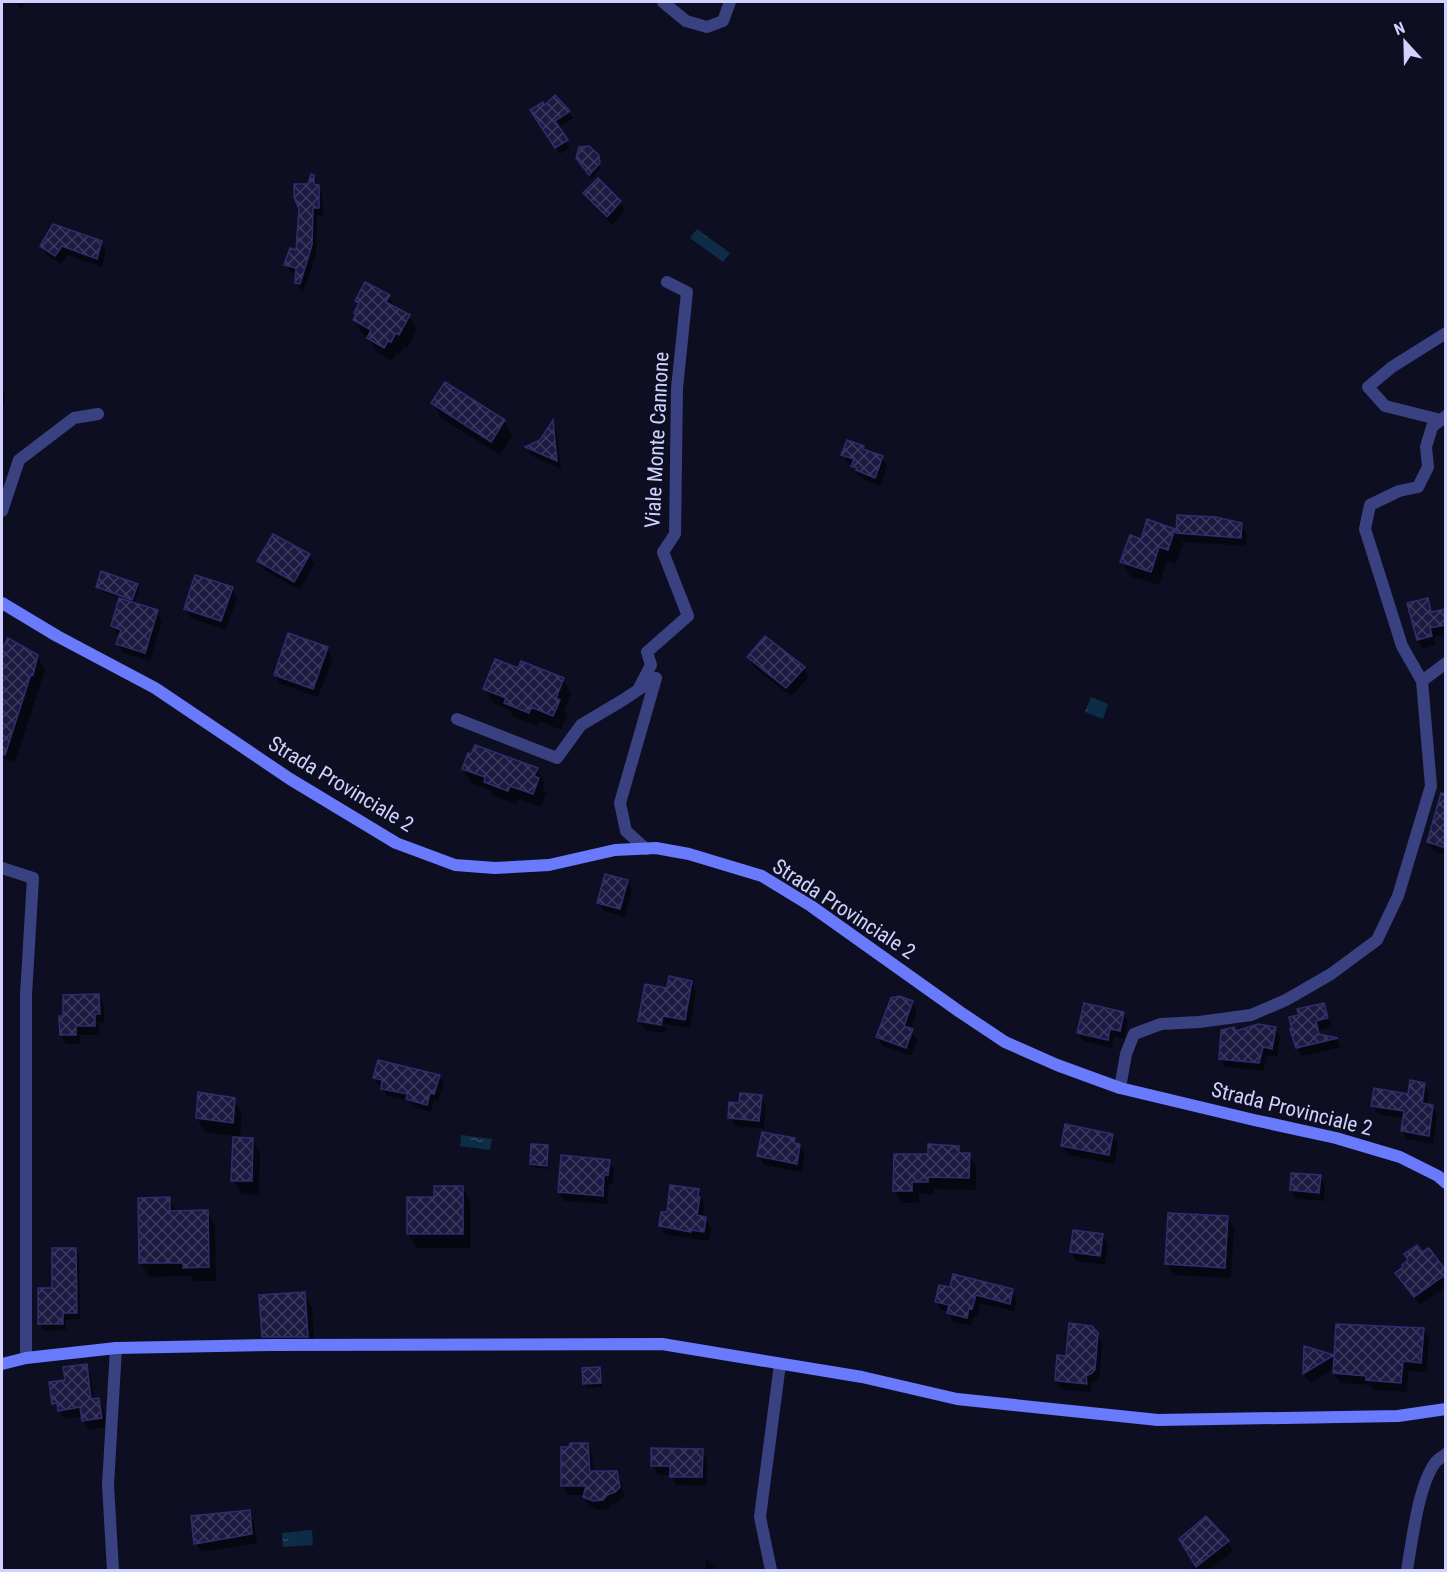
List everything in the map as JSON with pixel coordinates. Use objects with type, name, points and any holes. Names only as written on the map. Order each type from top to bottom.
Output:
[{"type":"street","points":[[663,2],[686,21],[707,27],[723,21],[730,2]]},
{"type":"street","name":"Viale Monte Cannone","points":[[638,690],[651,665],[647,652],[688,616],[663,552],[675,534],[677,388],[687,292],[667,282]]},
{"type":"street","points":[[1443,418],[1385,406],[1368,387],[1392,367],[1446,333]]},
{"type":"street","points":[[2,511],[19,460],[74,418],[98,414]]},
{"type":"street","points":[[1120,1088],[1126,1054],[1134,1034],[1161,1023],[1199,1022],[1251,1015],[1286,1000],[1331,974],[1377,940],[1398,896],[1431,786],[1422,681],[1402,646],[1365,529],[1370,505],[1399,491],[1418,487],[1428,467],[1426,447],[1432,427],[1443,418]]},
{"type":"street","name":"Strada Provinciale 2","points":[[2,603],[57,636],[155,688],[290,779],[396,843],[455,866],[495,868],[549,866],[615,850],[656,848],[689,854],[762,876],[812,906],[1005,1042],[1057,1065],[1120,1088],[1336,1138],[1400,1158],[1438,1176],[1446,1183]]},
{"type":"street","points":[[1422,681],[1446,663]]},
{"type":"street","points":[[457,718],[557,758],[581,725],[656,678],[620,803],[626,831],[646,849]]},
{"type":"street","points":[[2,868],[33,878],[26,996],[26,1358]]},
{"type":"street","points":[[2,1364],[26,1358],[116,1348],[272,1345],[662,1344],[862,1377],[957,1399],[1158,1420],[1398,1416],[1446,1409]]},
{"type":"street","points":[[113,1570],[108,1485],[116,1348]]},
{"type":"street","points":[[771,1570],[760,1517],[780,1364]]},
{"type":"street","points":[[1407,1570],[1423,1487],[1434,1464],[1446,1454]]},
{"type":"water","points":[[697,229],[730,253],[723,262],[690,238]]},
{"type":"water","points":[[1091,697],[1108,704],[1103,719],[1085,712]]},
{"type":"water","points":[[461,1135],[492,1139],[490,1150],[460,1146]]},
{"type":"water","points":[[312,1530],[313,1545],[283,1547],[282,1533]]},
{"type":"building","points":[[555,95],[570,111],[555,121],[568,140],[555,148],[530,110],[543,102],[545,105]]},
{"type":"building","points":[[589,146],[599,155],[600,163],[589,175],[576,158],[579,147]]},
{"type":"building","points":[[311,174],[314,175],[314,184],[319,185],[319,208],[313,208],[312,245],[300,284],[295,283],[296,268],[284,265],[290,248],[296,250],[299,209],[294,197],[294,184],[308,184]]},
{"type":"building","points":[[598,178],[621,201],[607,217],[583,193]]},
{"type":"building","points":[[53,224],[102,241],[97,259],[62,246],[55,256],[40,246]]},
{"type":"building","points":[[365,282],[390,295],[386,302],[410,315],[399,335],[396,333],[384,348],[367,338],[371,330],[353,320],[359,303],[355,301]]},
{"type":"building","points":[[445,382],[505,420],[491,442],[431,403]]},
{"type":"building","points":[[553,420],[557,461],[525,447],[540,440]]},
{"type":"building","points":[[847,440],[883,456],[875,478],[856,470],[857,468],[851,466],[854,459],[841,455]]},
{"type":"building","points":[[1177,515],[1216,517],[1242,523],[1241,538],[1176,533]]},
{"type":"building","points":[[1147,519],[1175,529],[1168,550],[1159,547],[1151,572],[1120,562],[1130,535],[1141,539]]},
{"type":"building","points":[[273,534],[310,554],[294,582],[257,561]]},
{"type":"building","points":[[101,571],[138,584],[132,600],[96,587]]},
{"type":"building","points":[[195,575],[233,587],[221,621],[184,609]]},
{"type":"building","points":[[119,598],[158,610],[145,653],[116,644],[121,630],[111,626]]},
{"type":"building","points":[[1428,598],[1431,612],[1446,609],[1446,625],[1430,628],[1432,636],[1417,640],[1407,603]]},
{"type":"building","points":[[288,633],[328,647],[313,689],[274,675]]},
{"type":"building","points":[[765,636],[805,667],[786,688],[747,657]]},
{"type":"building","points":[[8,638],[38,655],[5,755],[2,754],[2,649]]},
{"type":"building","points":[[495,659],[518,668],[521,661],[564,678],[556,698],[560,700],[553,716],[531,707],[529,713],[504,703],[506,698],[483,689]]},
{"type":"building","points":[[475,745],[538,768],[534,776],[539,778],[533,794],[510,786],[508,791],[484,782],[485,777],[462,769],[468,753],[471,754]]},
{"type":"building","points":[[1441,793],[1446,794],[1446,848],[1427,842]]},
{"type":"building","points":[[605,874],[628,880],[620,909],[597,903]]},
{"type":"building","points":[[669,976],[692,981],[685,1020],[663,1016],[661,1025],[638,1021],[645,984],[667,988]]},
{"type":"building","points":[[99,994],[100,1014],[95,1014],[95,1026],[76,1026],[76,1035],[60,1035],[59,1016],[63,1016],[63,995]]},
{"type":"building","points":[[899,996],[913,1001],[904,1026],[913,1029],[906,1048],[876,1037],[891,998]]},
{"type":"building","points":[[1084,1003],[1124,1012],[1120,1031],[1110,1029],[1108,1040],[1077,1033]]},
{"type":"building","points":[[1324,1003],[1328,1018],[1316,1021],[1319,1034],[1338,1038],[1296,1048],[1289,1017],[1299,1015],[1297,1009]]},
{"type":"building","points":[[1258,1024],[1276,1027],[1272,1049],[1263,1047],[1259,1063],[1219,1059],[1221,1030],[1234,1027],[1236,1031]]},
{"type":"building","points":[[378,1060],[440,1075],[434,1094],[430,1093],[427,1105],[406,1099],[408,1094],[381,1089],[382,1080],[373,1078]]},
{"type":"building","points":[[1410,1080],[1425,1083],[1422,1103],[1433,1105],[1429,1136],[1401,1131],[1404,1111],[1371,1106],[1374,1088],[1408,1094]]},
{"type":"building","points":[[198,1092],[235,1098],[233,1123],[196,1118]]},
{"type":"building","points":[[740,1093],[762,1095],[759,1121],[728,1118],[729,1102],[739,1103]]},
{"type":"building","points":[[1065,1124],[1113,1134],[1109,1155],[1061,1146]]},
{"type":"building","points":[[762,1132],[795,1138],[794,1143],[800,1144],[797,1164],[757,1156]]},
{"type":"building","points":[[233,1137],[253,1138],[252,1181],[231,1181]]},
{"type":"building","points":[[531,1144],[548,1145],[547,1166],[530,1164]]},
{"type":"building","points":[[928,1144],[959,1146],[959,1153],[970,1153],[969,1178],[928,1177],[928,1182],[912,1182],[912,1191],[893,1191],[894,1154],[928,1154]]},
{"type":"building","points":[[561,1155],[610,1160],[608,1175],[604,1175],[603,1196],[558,1192]]},
{"type":"building","points":[[1291,1173],[1321,1175],[1319,1193],[1290,1190]]},
{"type":"building","points":[[670,1185],[699,1189],[697,1215],[706,1217],[704,1232],[659,1226],[661,1212],[667,1212]]},
{"type":"building","points":[[434,1186],[463,1186],[463,1234],[407,1234],[407,1197],[434,1197]]},
{"type":"building","points":[[170,1197],[170,1211],[208,1210],[209,1267],[183,1268],[183,1263],[139,1263],[138,1198]]},
{"type":"building","points":[[1168,1213],[1228,1216],[1225,1268],[1165,1264]]},
{"type":"building","points":[[1073,1230],[1103,1234],[1100,1256],[1070,1252]]},
{"type":"building","points":[[1417,1245],[1422,1252],[1429,1248],[1446,1274],[1414,1297],[1395,1273],[1408,1260],[1404,1254]]},
{"type":"building","points":[[52,1248],[76,1248],[77,1313],[63,1313],[63,1324],[38,1324],[38,1288],[52,1288]]},
{"type":"building","points":[[953,1274],[1013,1289],[1010,1304],[976,1295],[967,1318],[947,1313],[949,1305],[935,1302],[939,1285],[950,1287]]},
{"type":"building","points":[[305,1292],[308,1337],[262,1337],[259,1295]]},
{"type":"building","points":[[1069,1323],[1092,1326],[1098,1333],[1095,1370],[1086,1376],[1087,1384],[1055,1380],[1057,1355],[1066,1356]]},
{"type":"building","points":[[1336,1324],[1424,1328],[1421,1363],[1403,1361],[1401,1383],[1366,1380],[1366,1376],[1333,1373]]},
{"type":"building","points":[[1304,1346],[1334,1355],[1303,1374]]},
{"type":"building","points":[[87,1364],[91,1399],[99,1398],[102,1418],[82,1421],[80,1407],[58,1411],[57,1403],[52,1404],[49,1382],[65,1380],[63,1367]]},
{"type":"building","points":[[600,1367],[601,1383],[583,1384],[582,1368]]},
{"type":"building","points":[[570,1443],[588,1443],[590,1475],[592,1471],[617,1471],[620,1487],[603,1500],[593,1501],[583,1497],[586,1486],[561,1486],[561,1447],[569,1447]]},
{"type":"building","points":[[651,1448],[703,1449],[702,1477],[670,1477],[670,1466],[651,1466]]},
{"type":"building","points":[[250,1510],[252,1534],[194,1544],[191,1516]]},
{"type":"building","points":[[1206,1516],[1229,1541],[1196,1567],[1179,1539]]}]
